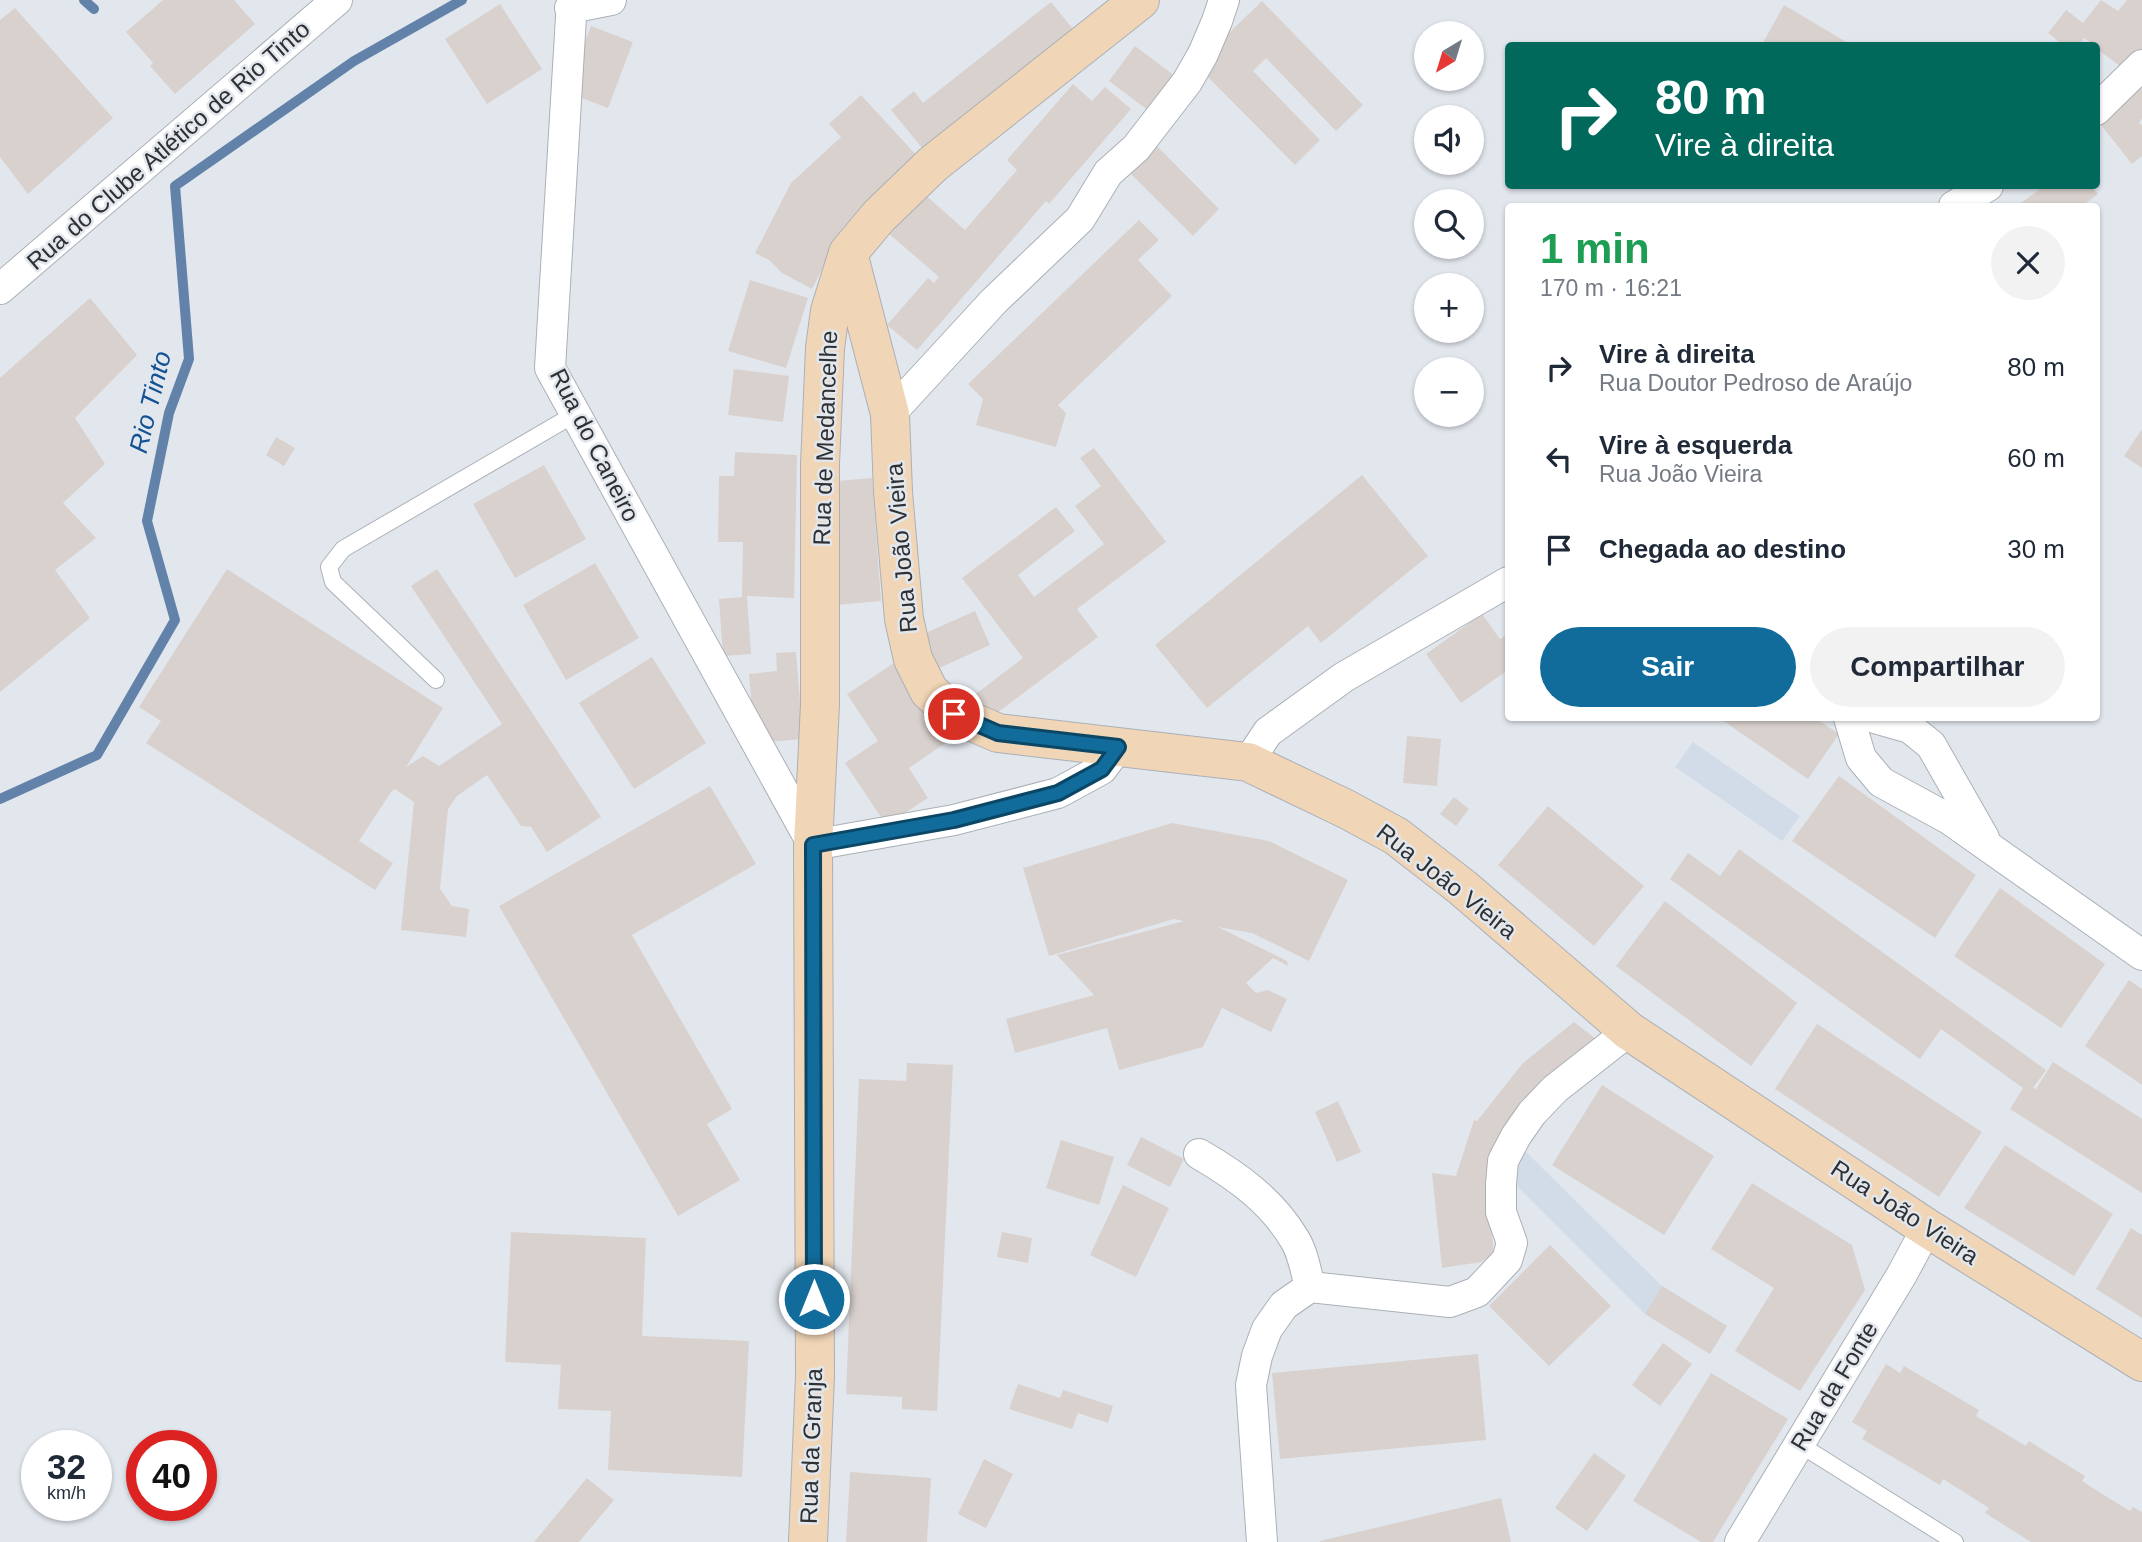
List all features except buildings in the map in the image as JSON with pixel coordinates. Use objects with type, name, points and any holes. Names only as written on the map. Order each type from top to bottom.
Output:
[{"type":"street","name":"Rua do Clube Atlético de Rio Tinto","points":[[0,289],[337,0]]},
{"type":"street","points":[[571,4],[611,0]]},
{"type":"street","name":"Rua de Medancelhe","points":[[813,845],[820,705],[821,464],[825,348],[830,311],[848,253],[879,216],[933,164],[1140,0]]},
{"type":"street","points":[[890,414],[994,301],[1080,219],[1108,173],[1136,148],[1187,82],[1203,54],[1224,0]]},
{"type":"street","name":"Rua do Caneiro","points":[[571,4],[550,368],[813,845]]},
{"type":"street","points":[[2100,106],[2142,65]]},
{"type":"street","points":[[1959,203],[1983,189]]},
{"type":"street","name":"Rua João Vieira","points":[[848,253],[890,414],[893,492],[904,619],[913,659],[929,691],[954,714],[998,733],[1248,762],[1396,836],[1464,888],[1629,1031],[1927,1228],[2142,1362]]},
{"type":"street","points":[[1248,762],[1268,732],[1344,677],[1505,584]]},
{"type":"street","points":[[1850,721],[1861,758],[1881,782],[1949,819],[2142,955]]},
{"type":"street","points":[[1886,721],[1910,728],[1931,745],[1990,849]]},
{"type":"street","points":[[813,845],[954,820],[1058,793],[1102,769],[1118,747]]},
{"type":"street","name":"Rua da Granja","points":[[807,1542],[815,1376],[813,845]]},
{"type":"street","points":[[1262,1542],[1251,1385],[1266,1329],[1284,1305],[1310,1287],[1450,1302],[1477,1292],[1507,1260],[1512,1243],[1501,1212],[1501,1184],[1503,1161],[1516,1136],[1532,1113],[1555,1089],[1629,1031]]},
{"type":"street","points":[[1199,1154],[1231,1172],[1268,1203],[1296,1242],[1310,1287]]},
{"type":"street","name":"Rua da Fonte","points":[[1740,1542],[1927,1228]]},
{"type":"lane","points":[[436,680],[333,582],[329,567],[343,549],[575,414]]},
{"type":"lane","points":[[1799,1444],[1955,1542]]},
{"type":"shaded area","points":[[1693,742],[1800,816],[1782,841],[1675,767]]},
{"type":"shaded area","points":[[1525,1151],[1662,1286],[1727,1326],[1710,1354],[1645,1314],[1513,1182]]},
{"type":"waterway","points":[[84,0],[94,9]]},
{"type":"waterway","name":"Rio Tinto","points":[[0,799],[97,755],[175,620],[147,521],[169,413],[189,359],[175,186],[354,61],[462,0]]},
{"type":"route","points":[[814,1299],[813,845],[954,820],[1058,793],[1102,769],[1118,747],[998,733],[954,714]]}]
